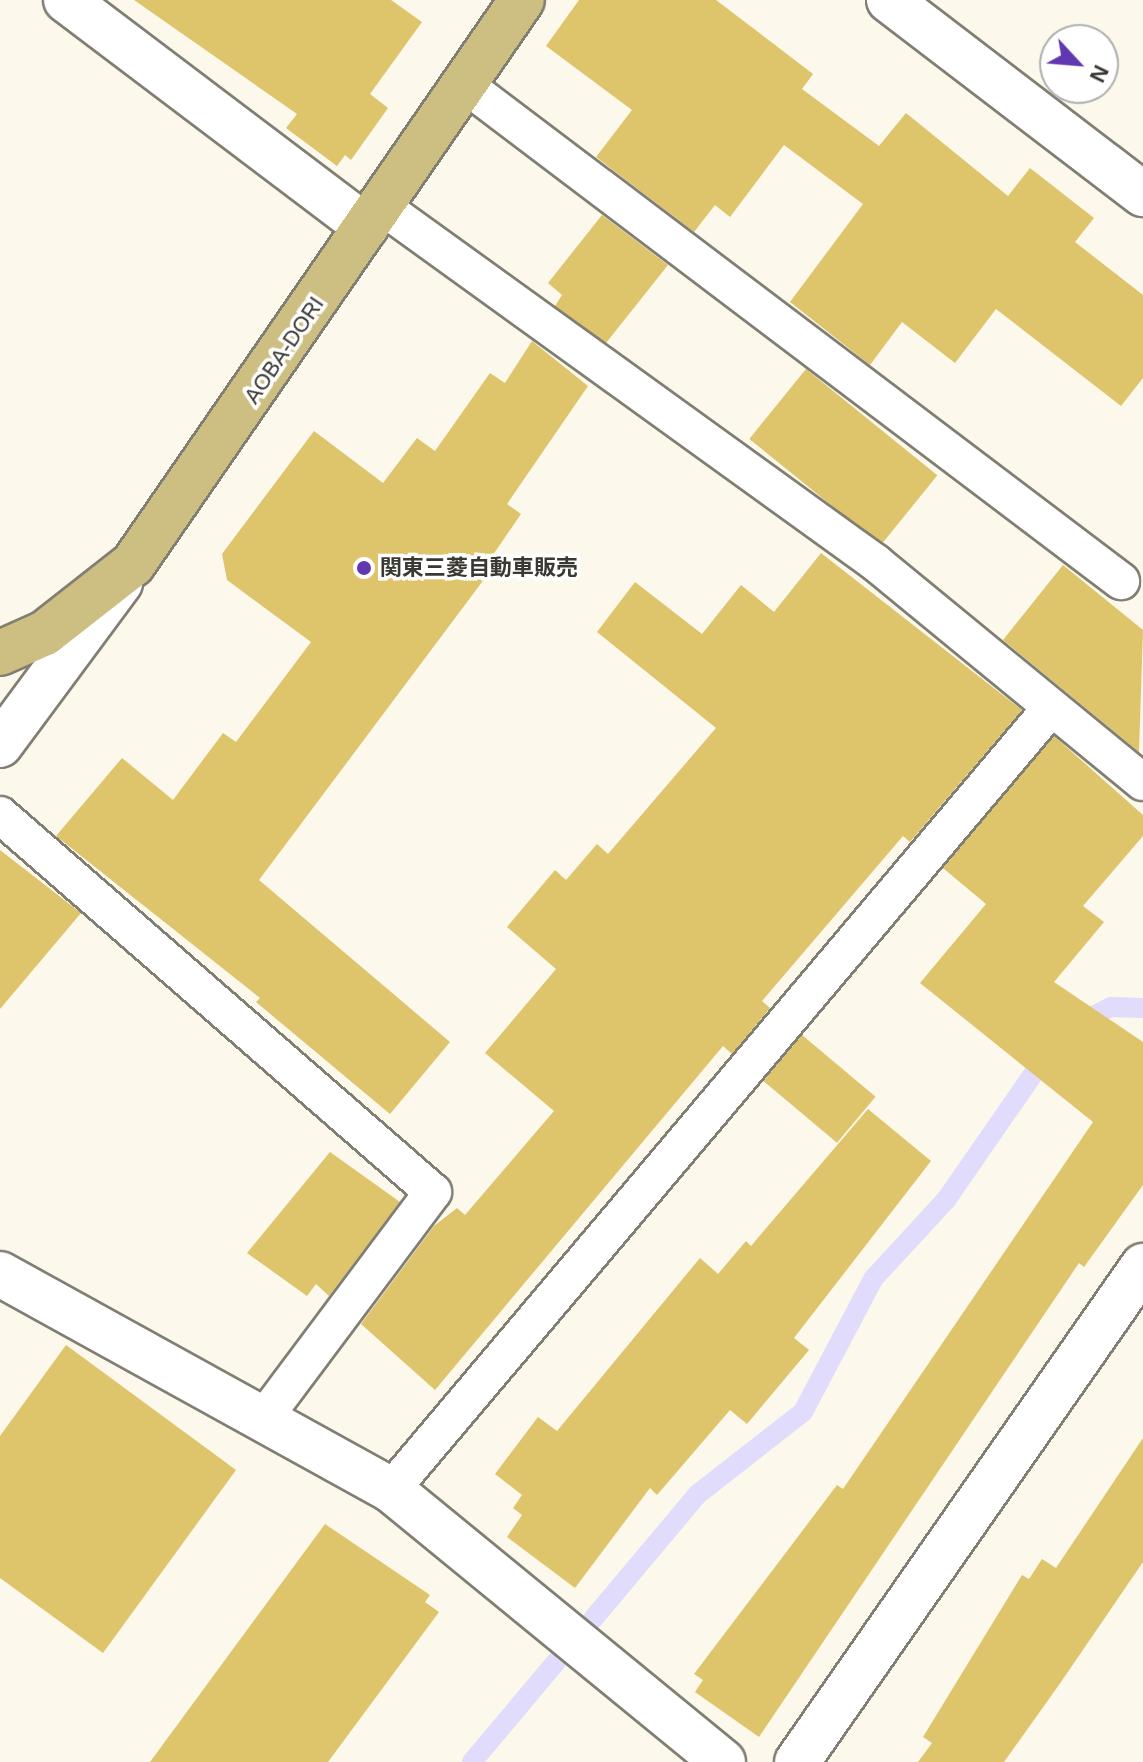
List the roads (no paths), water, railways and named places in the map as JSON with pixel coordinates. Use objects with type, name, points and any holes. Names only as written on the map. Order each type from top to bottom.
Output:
[{"type":"main road","name":"AOBA-DORI","points":[[0,653],[45,633],[133,564],[522,0]]},
{"type":"street","points":[[66,0],[373,216]]},
{"type":"street","points":[[889,0],[1143,194]]},
{"type":"street","points":[[0,745],[133,564]]},
{"type":"street","points":[[797,1762],[1143,1266]]},
{"type":"street","points":[[0,1274],[391,1490],[723,1762]]},
{"type":"lane","points":[[464,84],[1121,581]]},
{"type":"lane","points":[[373,216],[876,563],[1050,709],[1143,782]]},
{"type":"lane","points":[[391,1490],[1050,709]]},
{"type":"lane","points":[[0,815],[433,1192],[263,1419]]},
{"type":"waterway","points":[[1075,1025],[1111,1007],[1143,1008]]},
{"type":"waterway","points":[[593,1619],[698,1494],[803,1412],[873,1279],[946,1200],[1047,1054]]},
{"type":"waterway","points":[[472,1762],[556,1662]]},
{"type":"place","name":"関東三菱自動車販売","points":[[364,568]]}]
